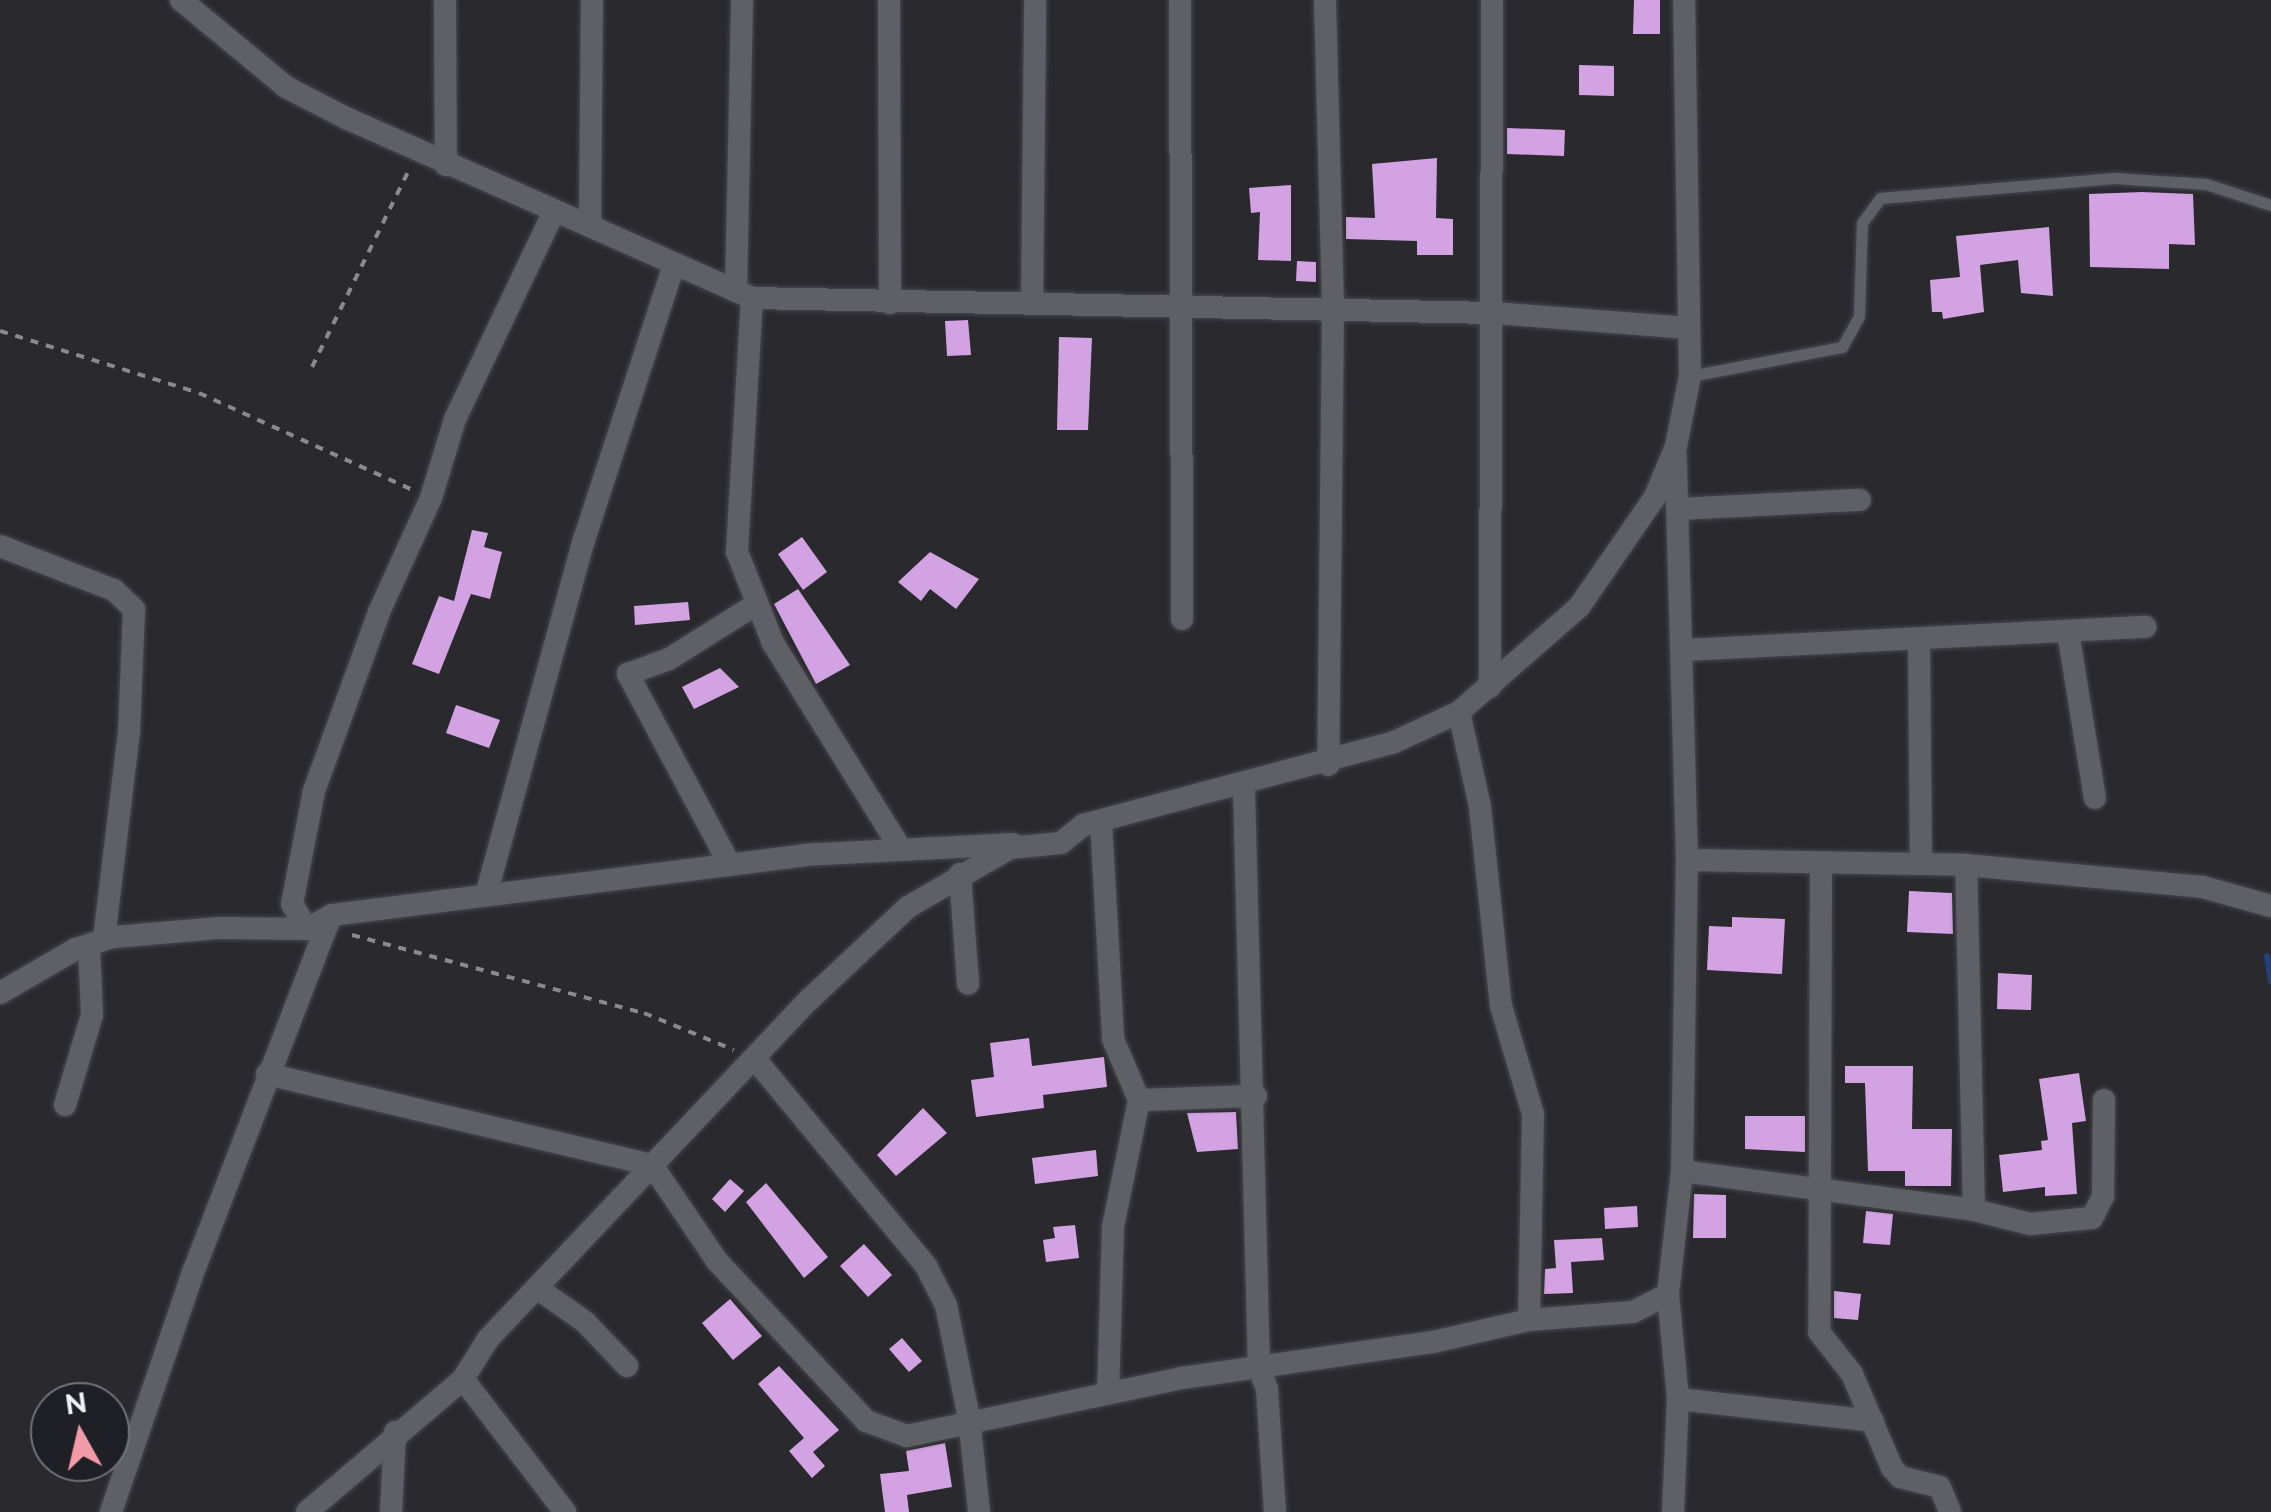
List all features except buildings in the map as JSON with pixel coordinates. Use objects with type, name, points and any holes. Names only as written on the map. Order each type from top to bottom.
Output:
[{"type":"street","points":[[181,0],[286,86],[417,154],[590,224],[744,295],[890,303],[1494,314],[1687,328]]},
{"type":"street","points":[[445,0],[446,165]]},
{"type":"street","points":[[590,224],[592,0]]},
{"type":"street","points":[[742,0],[744,295],[734,514],[737,552],[755,606],[899,846]]},
{"type":"street","points":[[889,0],[890,303]]},
{"type":"street","points":[[1032,304],[1035,0]]},
{"type":"street","points":[[1180,0],[1182,619]]},
{"type":"street","points":[[1326,0],[1333,311],[1327,434],[1328,765]]},
{"type":"street","points":[[1490,687],[1492,0]]},
{"type":"street","points":[[1672,1512],[1678,1399],[1668,1294],[1682,1171],[1687,860],[1686,650],[1676,446],[1690,376],[1684,0]]},
{"type":"street","points":[[321,924],[292,904],[314,791],[379,612],[431,498],[467,390],[554,212]]},
{"type":"street","points":[[486,896],[584,540],[674,264]]},
{"type":"street","points":[[307,1512],[395,1432],[464,1378],[488,1339],[652,1164],[858,950],[908,907],[1010,848],[1061,843],[1083,825],[1328,765],[1459,712],[1579,608],[1626,546],[1676,446]]},
{"type":"street","points":[[1680,509],[1860,500]]},
{"type":"street","points":[[0,546],[114,590],[134,609],[129,732],[96,942],[92,1014],[65,1105]]},
{"type":"street","points":[[730,865],[628,674],[669,659],[755,606]]},
{"type":"street","points":[[1686,650],[2146,627]]},
{"type":"street","points":[[2068,632],[2096,798]]},
{"type":"street","points":[[1918,639],[1920,863]]},
{"type":"street","points":[[1459,712],[1480,807],[1501,1006],[1533,1114],[1529,1320]]},
{"type":"street","points":[[1244,788],[1256,1096],[1259,1368],[1268,1389],[1275,1512]]},
{"type":"street","points":[[1102,821],[1113,1039],[1139,1100],[1112,1228],[1108,1393]]},
{"type":"street","points":[[0,993],[96,942],[218,928],[321,924],[486,896],[899,846],[1061,843]]},
{"type":"street","points":[[1687,860],[1821,867],[1966,865],[2204,887],[2271,906]]},
{"type":"street","points":[[1966,865],[1974,1210]]},
{"type":"street","points":[[1821,867],[1819,1332],[1852,1374],[1892,1468],[1900,1476],[1940,1487],[1950,1512]]},
{"type":"street","points":[[960,874],[968,984]]},
{"type":"street","points":[[111,1512],[321,924]]},
{"type":"street","points":[[755,1058],[926,1266],[946,1305],[969,1418],[979,1512]]},
{"type":"street","points":[[267,1074],[652,1164],[718,1261],[866,1421],[907,1436],[969,1418],[1529,1320],[1632,1312],[1668,1294]]},
{"type":"street","points":[[1139,1100],[1256,1096]]},
{"type":"street","points":[[1682,1171],[1974,1210],[2030,1224],[2092,1218],[2103,1196],[2104,1100]]},
{"type":"street","points":[[536,1288],[585,1322],[627,1366]]},
{"type":"street","points":[[464,1378],[565,1512]]},
{"type":"street","points":[[1678,1399],[1873,1421]]},
{"type":"street","points":[[391,1512],[395,1432]]},
{"type":"lane","points":[[1690,376],[1842,347],[1859,316],[1862,223],[1880,198],[2114,178],[2206,184],[2271,204]]},
{"type":"path","points":[[312,367],[417,154]]},
{"type":"path","points":[[0,331],[199,393],[431,498]]},
{"type":"path","points":[[321,924],[626,1008],[755,1058]]},
{"type":"waterway","points":[[2267,956],[2271,982]]}]
